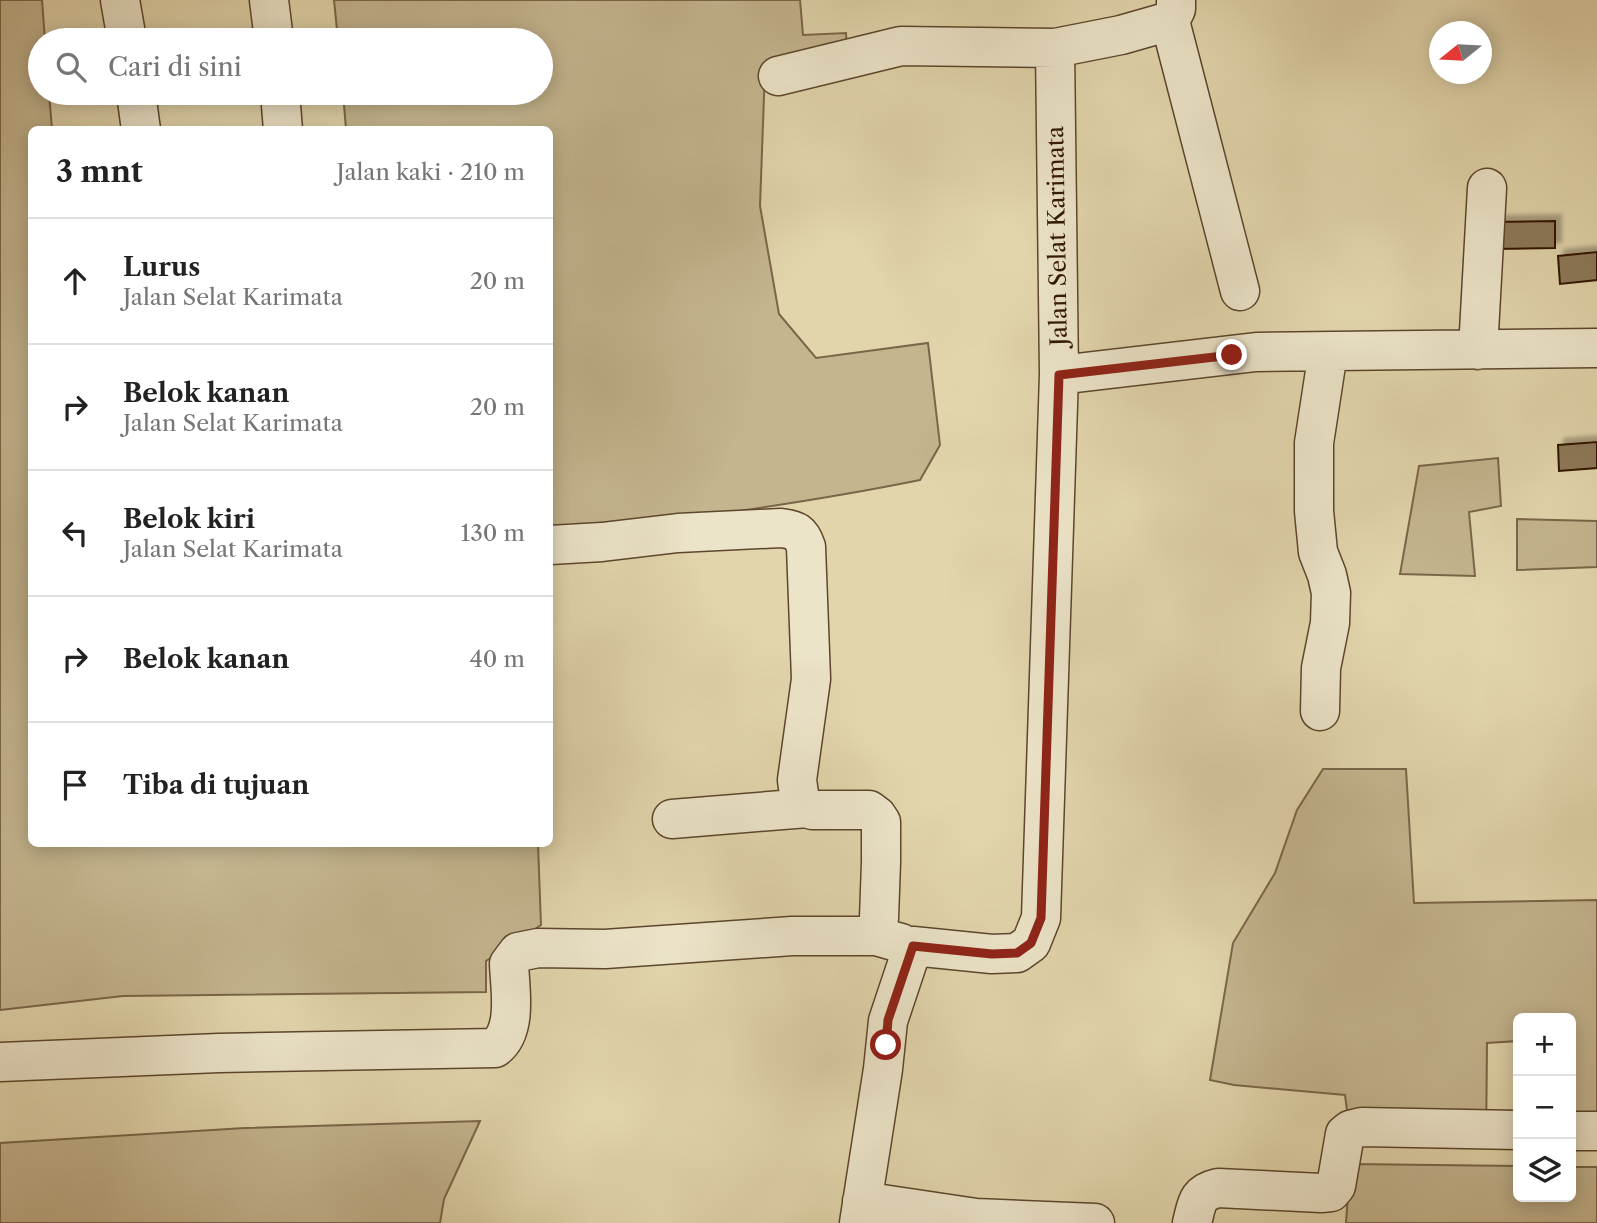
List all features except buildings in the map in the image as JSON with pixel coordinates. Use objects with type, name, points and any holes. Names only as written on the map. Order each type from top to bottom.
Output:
[{"type":"street","points":[[120,0],[125,28]]},
{"type":"street","points":[[269,0],[272,28]]},
{"type":"street","points":[[778,76],[901,46],[1055,48],[1121,35],[1173,11],[1240,290]]},
{"type":"street","name":"Jalan Selat Karimata","points":[[0,1062],[219,1053],[495,1048],[503,1043],[509,1027],[509,964],[518,953],[538,948],[605,949],[792,936],[876,936],[913,946],[992,954],[1017,953],[1031,943],[1041,918],[1059,375],[1055,48]]},
{"type":"street","points":[[138,105],[140,126]]},
{"type":"street","points":[[281,105],[283,126]]},
{"type":"street","points":[[1478,350],[1487,188]]},
{"type":"street","points":[[1059,375],[1256,352],[1597,348]]},
{"type":"street","points":[[1320,711],[1321,668],[1330,623],[1331,593],[1318,552],[1314,511],[1314,443],[1328,352]]},
{"type":"street","points":[[553,545],[678,533],[781,528],[794,530],[803,537],[806,547],[811,679],[797,780],[800,801],[807,808]]},
{"type":"street","points":[[672,819],[807,808],[869,810],[881,822],[879,918],[876,936]]},
{"type":"street","points":[[913,946],[888,1020],[883,1069],[860,1212],[1095,1223]]},
{"type":"street","points":[[1192,1223],[1196,1205],[1202,1195],[1218,1188],[1331,1192],[1336,1186],[1345,1134],[1350,1130],[1513,1130]]},
{"type":"street","points":[[1576,1131],[1597,1131]]},
{"type":"shaded area","points":[[0,0],[42,0],[44,28],[28,28],[28,105],[50,105],[52,126],[28,126],[28,847],[538,847],[541,925],[486,961],[486,992],[123,996],[0,1010]]},
{"type":"shaded area","points":[[334,0],[800,0],[803,35],[846,33],[847,49],[765,69],[760,206],[779,314],[816,358],[928,343],[940,445],[920,480],[735,512],[553,535],[553,126],[346,126],[344,105],[553,105],[553,28],[337,28]]},
{"type":"shaded area","points":[[1498,458],[1501,506],[1469,512],[1475,576],[1400,574],[1419,466]]},
{"type":"shaded area","points":[[1517,519],[1597,521],[1597,567],[1517,570]]},
{"type":"shaded area","points":[[1323,769],[1406,769],[1414,903],[1597,900],[1597,1143],[1576,1143],[1576,1013],[1513,1013],[1513,1041],[1487,1043],[1486,1147],[1351,1141],[1345,1095],[1234,1085],[1210,1080],[1233,943],[1275,873],[1297,810]]},
{"type":"shaded area","points":[[480,1121],[444,1199],[440,1223],[0,1223],[0,1143],[245,1128]]},
{"type":"shaded area","points":[[1350,1164],[1513,1166],[1513,1202],[1576,1202],[1576,1167],[1597,1167],[1597,1223],[1346,1223]]},
{"type":"route","points":[[886,1045],[888,1020],[913,946],[992,954],[1017,953],[1031,943],[1041,918],[1059,375],[1232,355]]}]
